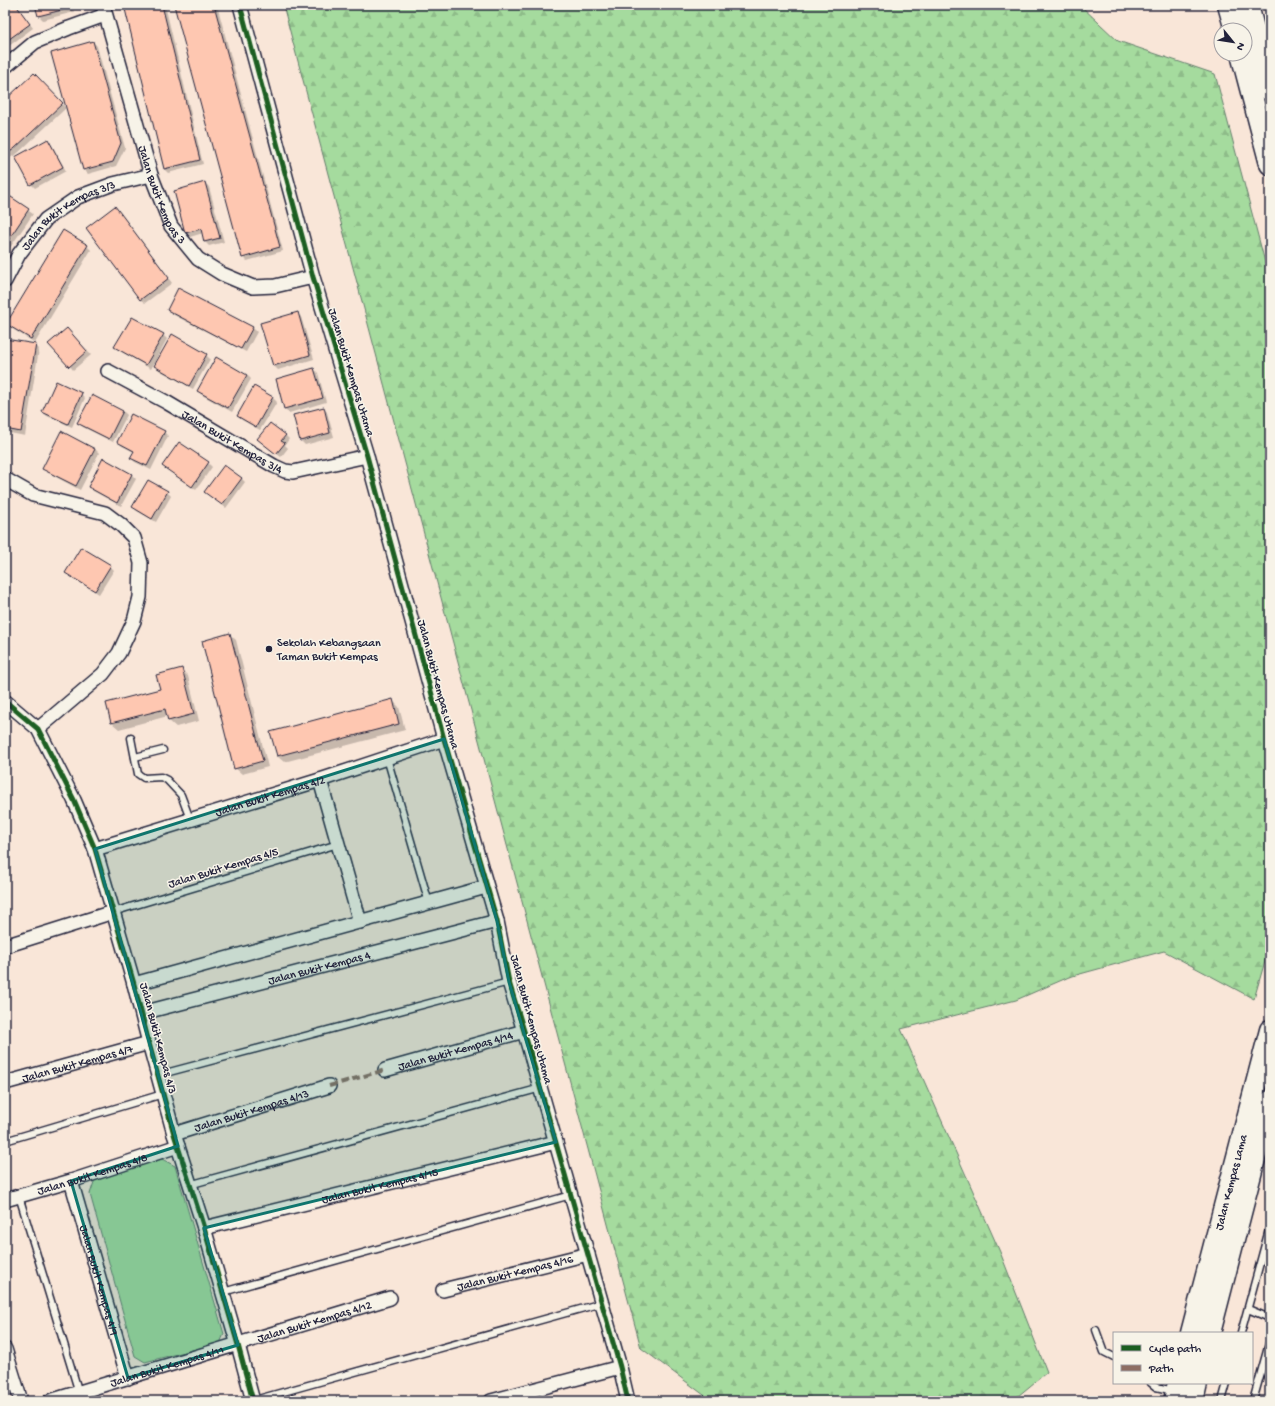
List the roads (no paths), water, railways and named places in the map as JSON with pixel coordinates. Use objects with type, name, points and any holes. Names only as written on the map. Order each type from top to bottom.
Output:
[{"type":"main road","points":[[1228,5],[1233,22]]},
{"type":"main road","points":[[1248,5],[1270,91]]},
{"type":"main road","points":[[1243,62],[1270,164]]},
{"type":"main road","name":"Jalan Kempas Lama","points":[[1191,1332],[1270,1030]]},
{"type":"main road","name":"Jalan Kempas Lama","points":[[1210,1332],[1270,1101]]},
{"type":"main road","points":[[1180,1394],[1195,1384]]},
{"type":"street","name":"Jalan Bukit Kempas Utama","points":[[240,5],[314,277],[367,456],[444,739],[497,921],[509,982],[602,1303],[628,1401]]},
{"type":"street","name":"Jalan Bukit Kempas 3","points":[[104,10],[151,175],[171,226],[198,259],[222,274],[253,287],[275,286],[314,277]]},
{"type":"street","points":[[5,67],[35,42],[69,28],[104,10]]},
{"type":"street","name":"Jalan Bukit Kempas 3/3","points":[[5,281],[19,254],[46,219],[78,197],[113,184],[151,175]]},
{"type":"street","name":"Jalan Bukit Kempas 3/4","points":[[108,370],[284,471],[293,472],[367,456]]},
{"type":"street","points":[[5,479],[33,495],[105,513],[121,525],[134,538],[141,563],[140,597],[134,621],[119,653],[103,674],[38,729]]},
{"type":"street","name":"Jalan Bukit Kempas 4/3","points":[[5,701],[38,729],[74,800],[95,849],[134,984],[176,1140],[204,1228],[238,1345],[252,1401]]},
{"type":"street","name":"Jalan Bukit Kempas 4/2","points":[[95,849],[320,780],[444,739]]},
{"type":"street","points":[[320,780],[360,922]]},
{"type":"street","points":[[134,984],[486,887]]},
{"type":"street","points":[[5,946],[113,912]]},
{"type":"street","name":"Jalan Bukit Kempas 4","points":[[142,1013],[497,921]]},
{"type":"street","name":"Jalan Bukit Kempas 4/14","points":[[386,1070],[524,1032]]},
{"type":"street","name":"Jalan Bukit Kempas 4/7","points":[[5,1083],[149,1043]]},
{"type":"street","name":"Jalan Bukit Kempas 4/13","points":[[176,1140],[329,1086]]},
{"type":"street","name":"Jalan Bukit Kempas 4/8","points":[[5,1200],[71,1181],[176,1140]]},
{"type":"street","name":"Jalan Bukit Kempas 4/15","points":[[204,1228],[556,1142]]},
{"type":"street","name":"Jalan Bukit Kempas 4/9","points":[[71,1181],[128,1378]]},
{"type":"street","name":"Jalan Bukit Kempas 4/16","points":[[443,1290],[588,1254]]},
{"type":"street","name":"Jalan Bukit Kempas 4/12","points":[[238,1345],[390,1298]]},
{"type":"street","name":"Jalan Bukit Kempas 4/11","points":[[50,1401],[238,1345]]},
{"type":"street","points":[[5,1349],[21,1401]]},
{"type":"street","points":[[491,1401],[536,1395],[620,1367]]},
{"type":"lane","points":[[131,738],[137,770],[141,776],[144,778],[158,776],[165,778],[181,795],[190,819]]},
{"type":"lane","points":[[135,757],[163,750]]},
{"type":"lane","points":[[387,758],[429,903]]},
{"type":"lane","name":"Jalan Bukit Kempas 4/5","points":[[113,912],[338,844]]},
{"type":"lane","points":[[158,1075],[509,982]]},
{"type":"lane","points":[[190,1185],[540,1088]]},
{"type":"lane","points":[[5,1142],[163,1094]]},
{"type":"lane","points":[[222,1292],[571,1195]]},
{"type":"lane","points":[[19,1196],[79,1392]]},
{"type":"lane","points":[[1241,1332],[1270,1226]]},
{"type":"lane","points":[[252,1401],[602,1303]]},
{"type":"lane","points":[[1248,1309],[1270,1321]]},
{"type":"lane","points":[[1096,1330],[1104,1352],[1113,1356]]},
{"type":"lane","points":[[1254,1401],[1270,1340]]},
{"type":"lane","points":[[1152,1384],[1156,1387],[1180,1394]]},
{"type":"lane","points":[[1222,1401],[1227,1384]]},
{"type":"place","name":"Sekolah Kebangsaan Taman Bukit Kempas","points":[[269,649]]}]
